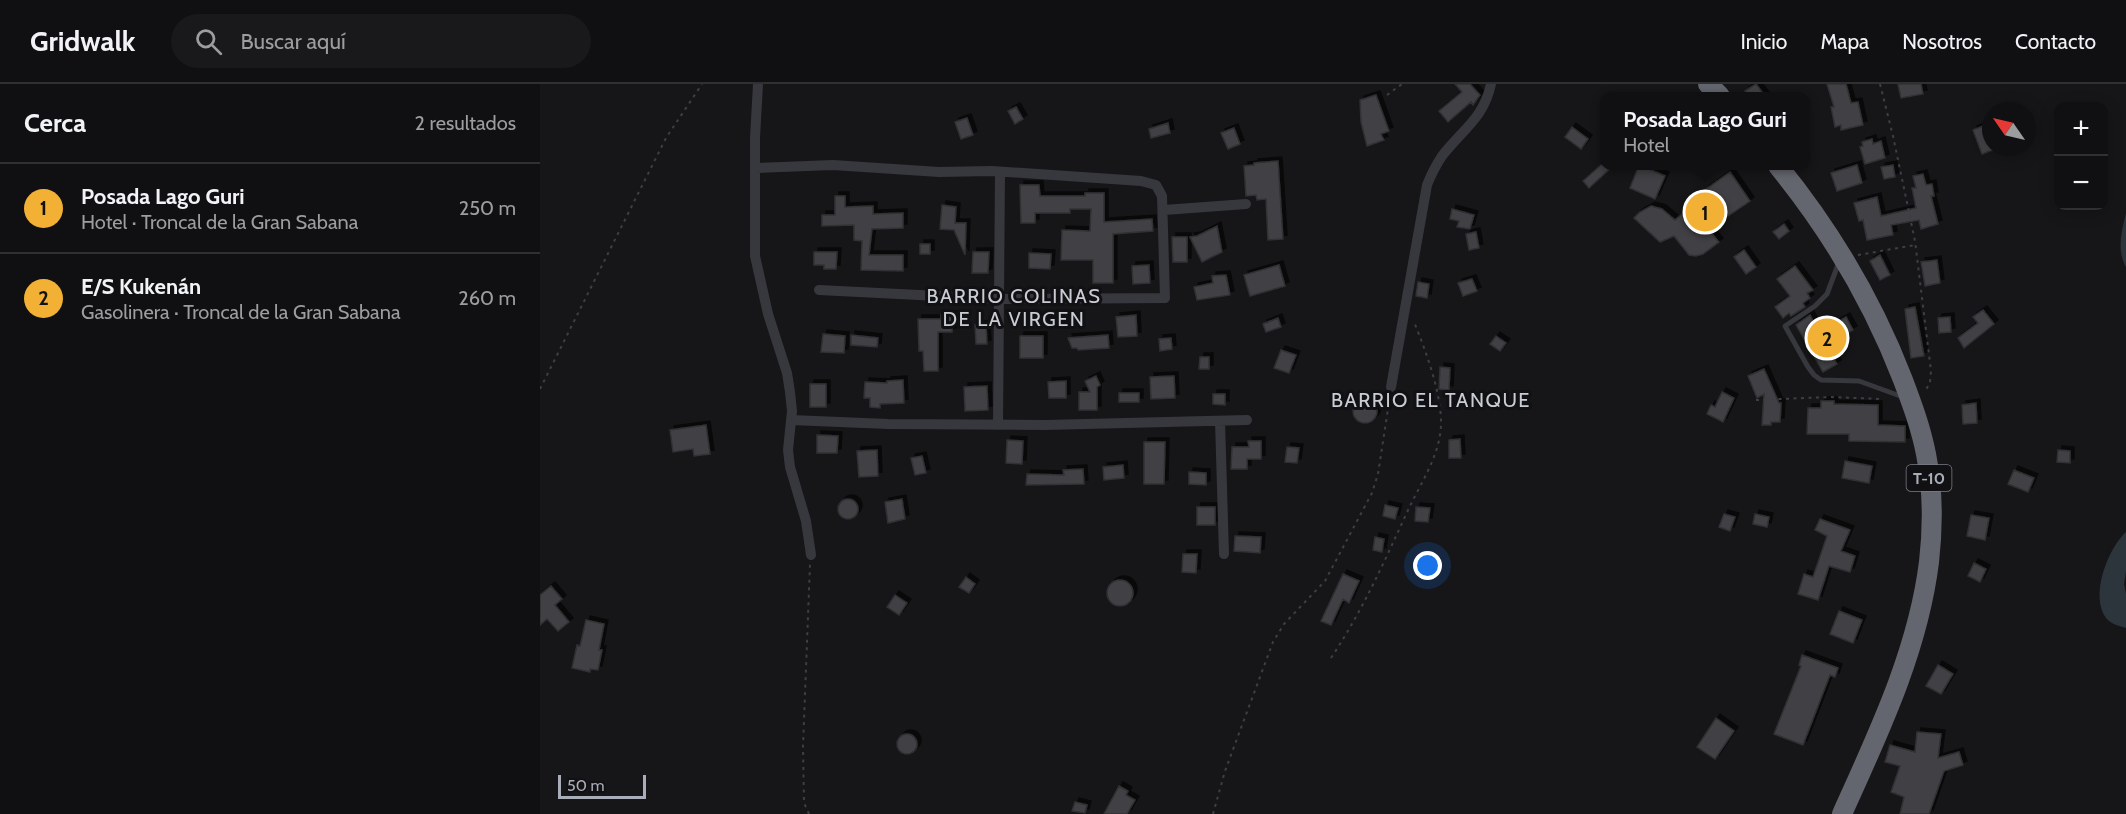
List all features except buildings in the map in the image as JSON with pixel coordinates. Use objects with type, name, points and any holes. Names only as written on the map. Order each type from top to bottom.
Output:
[{"type":"highway","name":"T-10","points":[[1782,170],[1843,255],[1871,308],[1912,405],[1926,455],[1931,506],[1930,554],[1925,588],[1897,686],[1842,814]]},
{"type":"street","points":[[758,84],[755,256],[768,314],[787,373],[791,420],[788,450],[790,466],[806,520],[811,555]]},
{"type":"street","points":[[1391,387],[1427,185],[1441,157],[1480,114],[1489,97],[1491,84]]},
{"type":"street","points":[[755,168],[833,165],[939,172],[1000,172],[1152,183],[1161,192],[1164,210],[1165,298],[999,299],[819,290]]},
{"type":"street","points":[[998,425],[1000,172]]},
{"type":"street","points":[[1164,210],[1246,204]]},
{"type":"street","points":[[791,420],[868,424],[998,425],[1247,420]]},
{"type":"street","points":[[1220,420],[1224,554]]},
{"type":"lane","points":[[1843,255],[1827,294],[1815,306],[1785,326],[1808,367],[1821,380],[1859,381],[1912,405]]},
{"type":"path","points":[[540,389],[666,138],[702,84]]},
{"type":"path","points":[[1387,95],[1402,84]]},
{"type":"path","points":[[1756,400],[1830,397],[1912,405],[1930,382],[1931,371],[1916,245],[1880,84]]},
{"type":"path","points":[[1843,255],[1916,245]]},
{"type":"path","points":[[1331,658],[1376,582],[1427,470],[1440,432],[1440,413],[1429,362],[1413,322],[1404,309]]},
{"type":"path","points":[[1213,814],[1225,771],[1273,642],[1290,616],[1325,581],[1372,493],[1378,474],[1391,387]]},
{"type":"path","points":[[809,814],[804,803],[803,747],[811,555]]},
{"type":"shaded area","points":[[2126,213],[2126,267],[2121,247]]},
{"type":"shaded area","points":[[2126,532],[2124,584],[2126,628],[2109,621],[2103,612],[2100,588],[2107,562]]},
{"type":"place","name":"Posada Lago Guri","points":[[1705,212]]},
{"type":"place","name":"E/S Kukenán","points":[[1827,338]]},
{"type":"district","name":"BARRIO COLINAS DE LA VIRGEN","points":[[1014,308]]},
{"type":"district","name":"BARRIO EL TANQUE","points":[[1431,400]]}]
